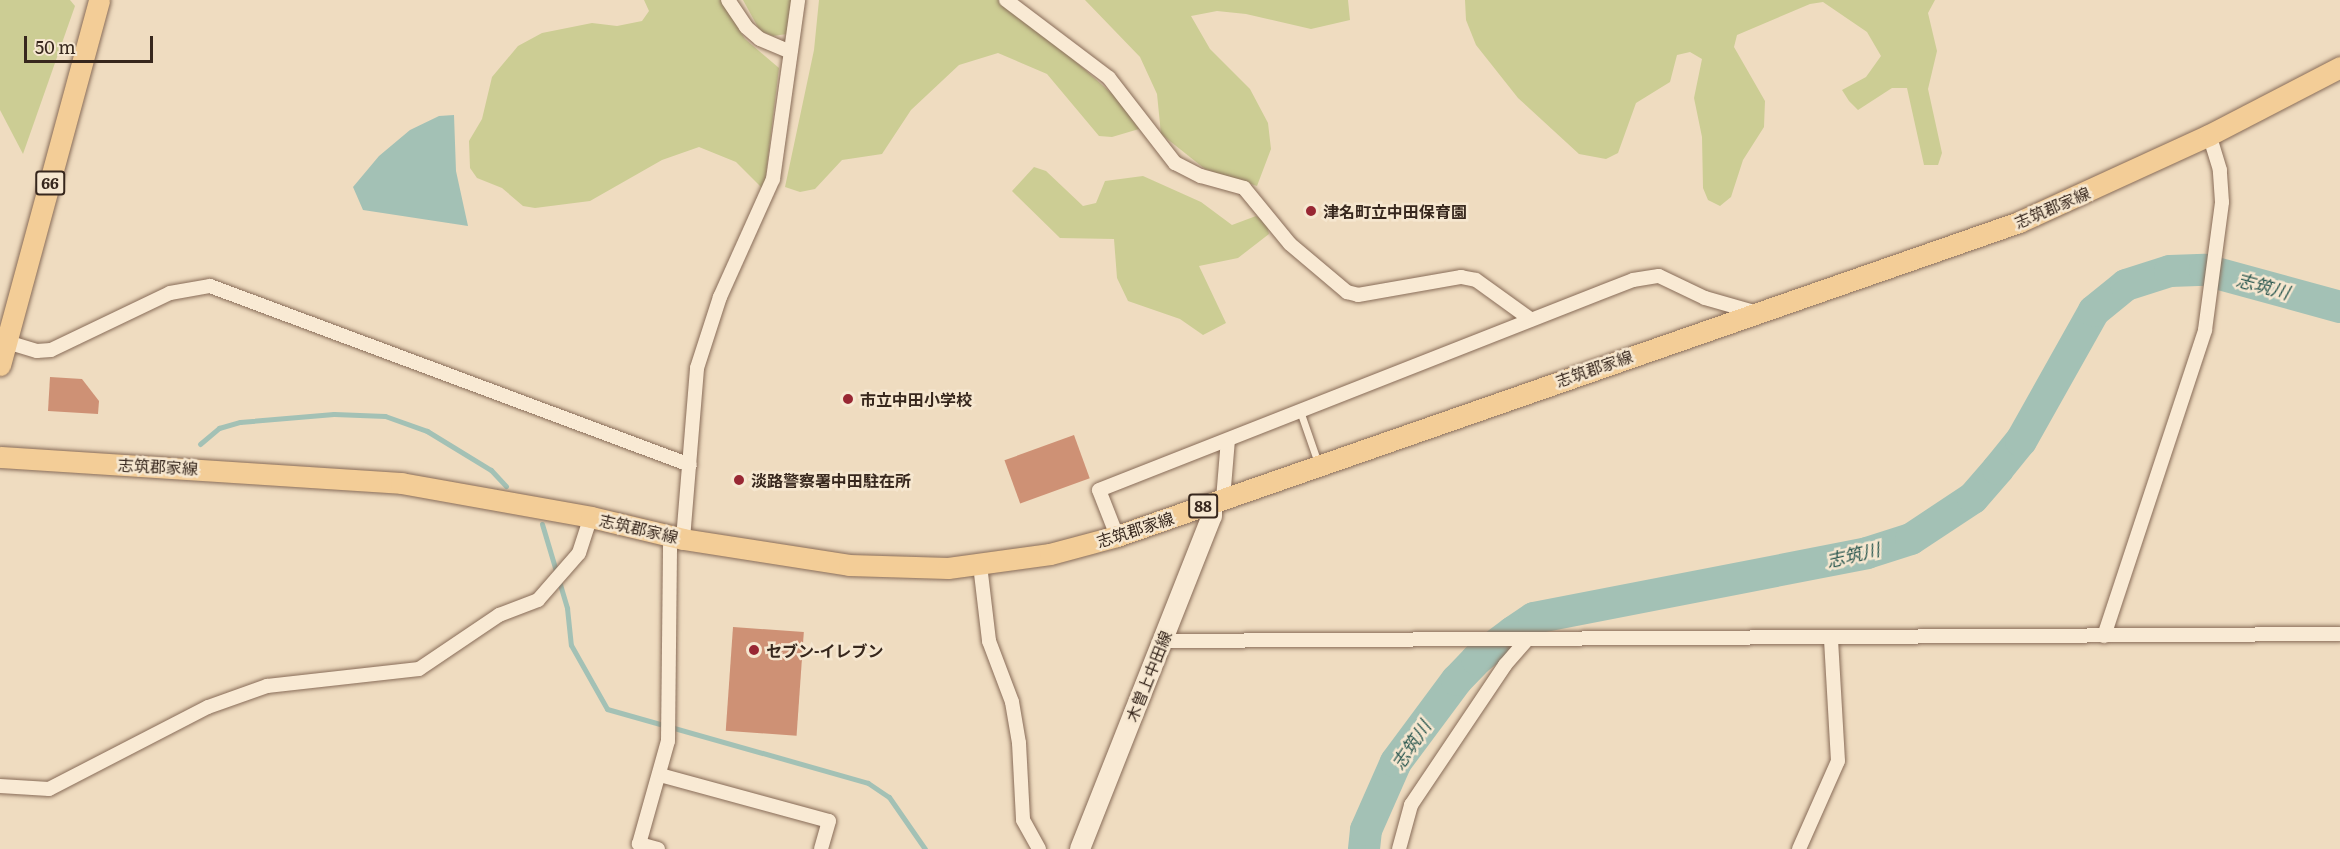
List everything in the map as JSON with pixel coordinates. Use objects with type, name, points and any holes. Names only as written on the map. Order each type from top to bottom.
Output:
[{"type":"main road","name":"66","points":[[0,365],[5,335],[99,0]]},
{"type":"main road","name":"志筑郡家線","points":[[1,456],[401,483],[591,517],[676,538],[849,565],[948,568],[1050,554],[1118,536],[1754,312],[2019,222],[2209,135],[2340,67]]},
{"type":"main road","name":"木曽上中田線","points":[[1080,849],[1218,501]]},
{"type":"street","points":[[728,0],[746,27],[760,39],[790,52]]},
{"type":"street","points":[[658,849],[639,844],[668,741],[676,538],[690,465],[697,368],[720,297],[773,178],[798,0]]},
{"type":"street","points":[[1006,0],[1109,78],[1178,165],[1244,188],[1290,244],[1347,292],[1358,295],[1461,277],[1476,280],[1530,319]]},
{"type":"street","points":[[2104,636],[2205,330],[2222,202],[2220,170],[2209,135]]},
{"type":"street","points":[[1118,536],[1099,490],[1633,280],[1659,276],[1704,298],[1754,312]]},
{"type":"street","points":[[5,335],[37,351],[51,350],[170,293],[210,286],[690,465]]},
{"type":"street","points":[[1218,501],[1228,440]]},
{"type":"street","points":[[0,786],[49,789],[208,707],[267,686],[419,669],[499,615],[538,600],[579,553],[591,517]]},
{"type":"street","points":[[980,565],[989,640],[1012,702],[1019,743],[1023,820],[1039,849]]},
{"type":"street","points":[[1162,641],[1484,642],[2340,634]]},
{"type":"street","points":[[1799,849],[1838,761],[1832,639]]},
{"type":"street","points":[[1399,849],[1411,805],[1505,665],[1525,640]]},
{"type":"street","points":[[660,775],[829,821],[821,849]]},
{"type":"street","points":[[0,792],[26,788]]},
{"type":"lane","points":[[1300,411],[1319,466]]},
{"type":"green space","points":[[0,0],[70,0],[75,6],[23,154],[0,110]]},
{"type":"green space","points":[[644,0],[721,0],[745,39],[779,68],[764,190],[736,162],[699,147],[662,160],[590,201],[535,208],[523,206],[502,188],[477,178],[470,168],[469,141],[482,119],[492,77],[518,46],[542,33],[592,23],[617,26],[642,21],[649,11]]},
{"type":"green space","points":[[743,0],[791,0],[787,34],[773,36],[760,31]]},
{"type":"green space","points":[[819,0],[1006,0],[1118,99],[1139,129],[1112,137],[1099,136],[1047,74],[998,53],[959,65],[911,110],[882,154],[842,160],[815,189],[800,192],[785,187],[814,50]]},
{"type":"green space","points":[[1085,0],[1348,0],[1350,20],[1311,29],[1246,14],[1217,11],[1191,16],[1210,49],[1250,89],[1268,123],[1271,149],[1257,186],[1205,169],[1161,134],[1157,94],[1140,57]]},
{"type":"green space","points":[[1465,0],[1935,0],[1928,13],[1937,51],[1928,89],[1942,153],[1938,165],[1924,165],[1907,88],[1892,88],[1858,110],[1849,101],[1842,90],[1866,77],[1881,56],[1867,32],[1823,2],[1810,4],[1737,35],[1734,47],[1765,101],[1764,127],[1743,160],[1731,197],[1720,206],[1708,200],[1703,188],[1702,137],[1694,98],[1702,59],[1690,52],[1677,55],[1670,82],[1636,103],[1618,153],[1606,159],[1579,154],[1518,98],[1476,45],[1466,20]]},
{"type":"green space","points":[[1034,167],[1046,171],[1083,206],[1096,203],[1105,181],[1143,176],[1201,202],[1232,225],[1256,216],[1266,222],[1269,234],[1238,258],[1199,266],[1226,323],[1203,335],[1180,319],[1128,301],[1117,278],[1114,239],[1060,238],[1012,191]]},
{"type":"shaded area","points":[[454,115],[456,171],[468,226],[363,210],[353,187],[379,156],[410,130],[439,116]]},
{"type":"building","points":[[50,377],[82,379],[99,401],[98,414],[48,411]]},
{"type":"building","points":[[1074,435],[1090,478],[1020,504],[1004,460]]},
{"type":"building","points":[[733,627],[804,632],[797,736],[726,731]]},
{"type":"waterway","name":"志筑川","points":[[1364,849],[1366,830],[1396,762],[1457,680],[1477,659],[1513,632],[1534,618],[1867,553],[1911,539],[1973,498],[1998,469],[2021,441],[2094,311],[2126,285],[2170,271],[2205,270],[2340,307]]},
{"type":"waterway","points":[[200,444],[219,428],[240,422],[334,414],[385,416],[427,431],[491,470],[506,486]]},
{"type":"waterway","points":[[542,524],[567,608],[571,645],[607,709],[868,783],[889,797],[925,849]]},
{"type":"place","name":"津名町立中田保育園","points":[[1311,211]]},
{"type":"place","name":"市立中田小学校","points":[[848,399]]},
{"type":"place","name":"淡路警察署中田駐在所","points":[[739,480]]},
{"type":"place","name":"セブン-イレブン","points":[[754,650]]}]
